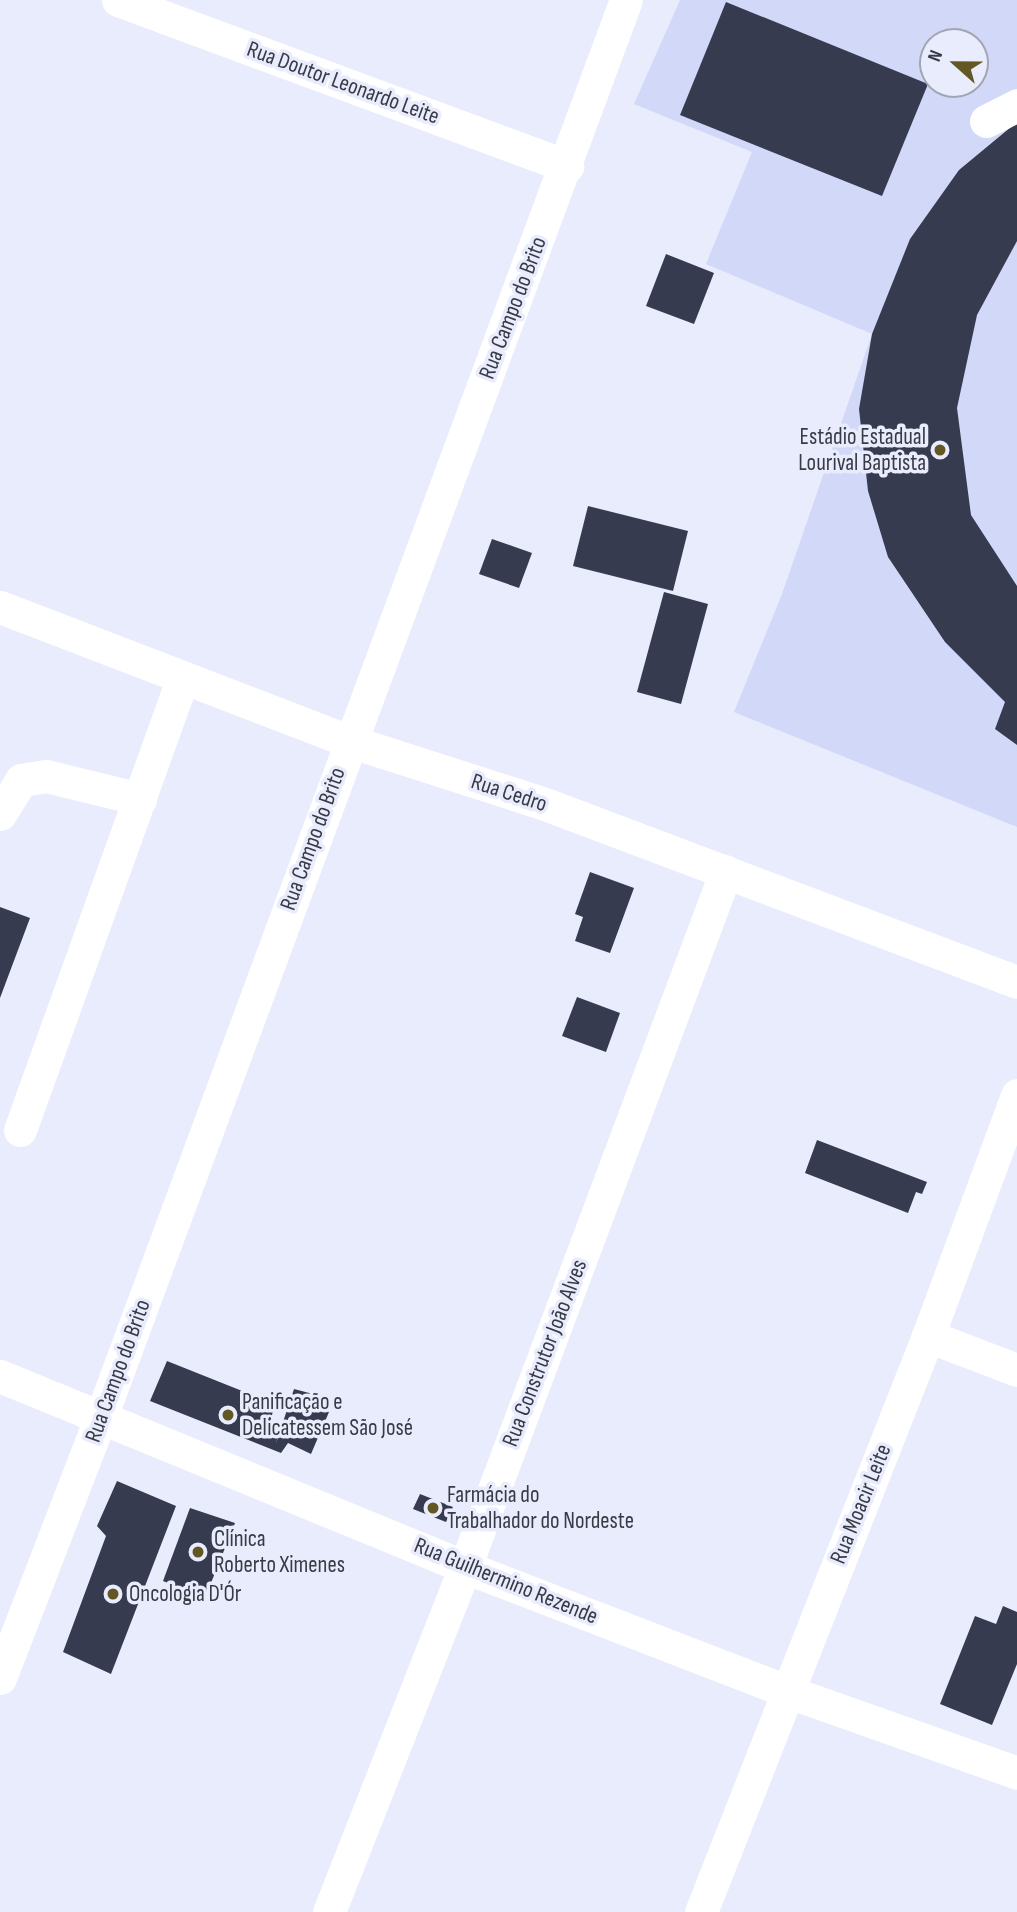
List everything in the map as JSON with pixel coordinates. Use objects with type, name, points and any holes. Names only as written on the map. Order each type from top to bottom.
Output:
[{"type":"street","name":"Rua Doutor Leonardo Leite","points":[[118,0],[567,166]]},
{"type":"street","name":"Rua Campo do Brito","points":[[0,1678],[102,1415],[349,741],[567,166],[626,0]]},
{"type":"street","points":[[986,121],[1017,105]]},
{"type":"street","name":"Rua Cedro","points":[[0,607],[349,741],[545,804],[1017,982]]},
{"type":"street","points":[[20,1130],[183,678]]},
{"type":"street","points":[[0,814],[21,780],[46,776],[140,799]]},
{"type":"street","name":"Rua Construtor João Alves","points":[[329,1912],[465,1567],[726,871]]},
{"type":"street","name":"Rua Moacir Leite","points":[[701,1912],[928,1336],[1017,1095]]},
{"type":"street","points":[[928,1336],[1017,1370]]},
{"type":"street","name":"Rua Guilhermino Rezende","points":[[0,1376],[102,1415],[465,1567],[786,1691],[1017,1773]]},
{"type":"shaded area","points":[[680,0],[1017,0],[1017,827],[734,712],[782,594],[872,334],[706,264],[752,152],[634,104]]},
{"type":"building","points":[[726,2],[919,80],[919,98],[922,98],[882,196],[680,115]]},
{"type":"building","name":"Estádio Estadual Lourival Baptista","points":[[1017,122],[1017,241],[977,315],[957,408],[971,515],[1017,586],[1017,745],[995,729],[1005,702],[945,642],[888,557],[868,491],[859,409],[872,334],[910,239],[959,170]]},
{"type":"building","points":[[666,254],[714,273],[694,324],[646,306]]},
{"type":"building","points":[[588,506],[688,531],[673,591],[573,566]]},
{"type":"building","points":[[492,539],[532,553],[519,588],[479,574]]},
{"type":"building","points":[[664,592],[708,604],[681,704],[637,692]]},
{"type":"building","points":[[590,872],[634,888],[610,953],[575,941],[583,917],[575,914]]},
{"type":"building","points":[[0,907],[30,918],[0,998]]},
{"type":"building","points":[[577,997],[620,1013],[606,1052],[562,1036]]},
{"type":"building","points":[[817,1140],[927,1182],[922,1194],[916,1192],[908,1213],[805,1173]]},
{"type":"building","name":"Panificação e Delicatessem São José","points":[[167,1361],[275,1404],[269,1426],[280,1428],[276,1443],[294,1389],[313,1394],[312,1407],[329,1412],[311,1454],[288,1443],[281,1453],[150,1401]]},
{"type":"building","name":"Oncologia D'Ór","points":[[117,1481],[176,1506],[111,1674],[63,1652],[106,1536],[97,1526]]},
{"type":"building","name":"Farmácia do Trabalhador do Nordeste","points":[[420,1494],[453,1507],[446,1522],[413,1509]]},
{"type":"building","name":"Clínica Roberto Ximenes","points":[[190,1508],[235,1523],[205,1598],[163,1581]]},
{"type":"building","points":[[1003,1606],[1017,1612],[1017,1664],[992,1725],[940,1704],[975,1616],[996,1624]]},
{"type":"place","name":"Estádio Estadual Lourival Baptista","points":[[940,450]]},
{"type":"place","name":"Panificação e Delicatessem São José","points":[[228,1415]]},
{"type":"place","name":"Farmácia do Trabalhador do Nordeste","points":[[433,1508]]},
{"type":"place","name":"Clínica Roberto Ximenes","points":[[198,1552]]},
{"type":"place","name":"Oncologia D'Ór","points":[[113,1594]]}]
